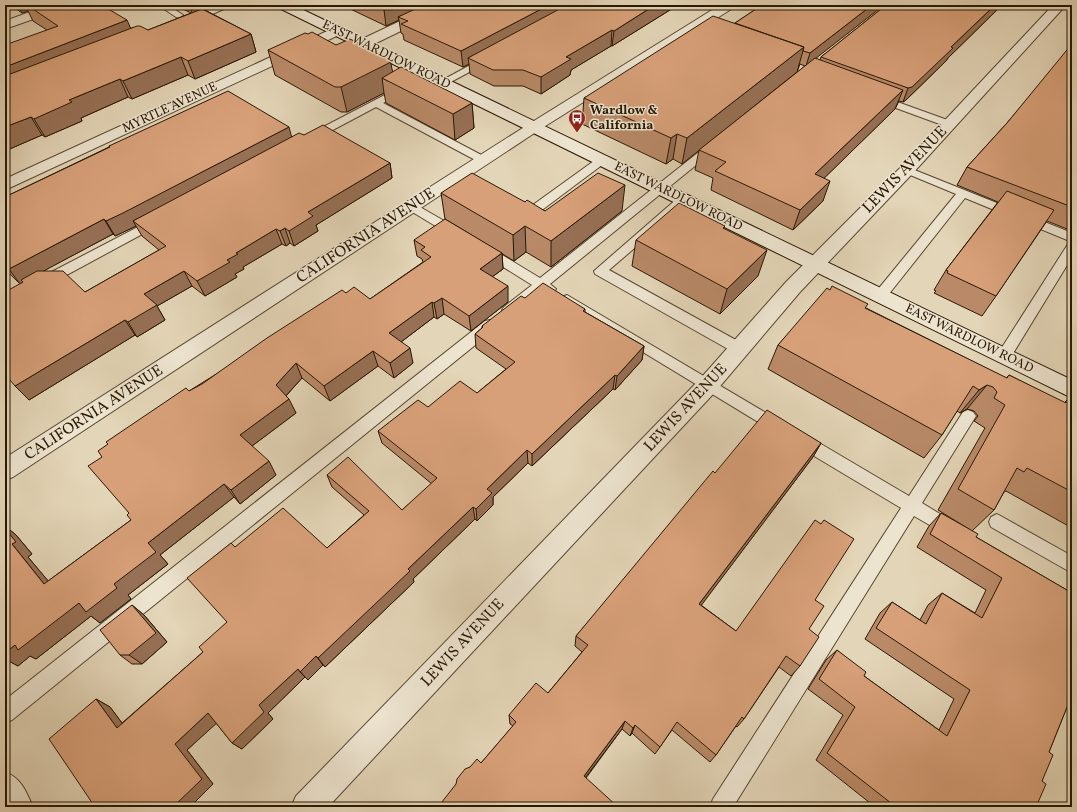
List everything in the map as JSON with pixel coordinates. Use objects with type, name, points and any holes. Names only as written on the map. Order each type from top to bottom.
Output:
[{"type":"street","points":[[5,25],[61,5]]},
{"type":"street","name":"EAST WARDLOW ROAD","points":[[283,5],[444,82],[814,265],[1072,390]]},
{"type":"street","points":[[363,44],[444,5]]},
{"type":"street","name":"CALIFORNIA AVENUE","points":[[5,470],[413,206],[461,182],[483,160],[729,5]]},
{"type":"street","name":"LEWIS AVENUE","points":[[307,807],[708,385],[793,287],[907,170],[1060,5]]},
{"type":"street","name":"MYRTLE AVENUE","points":[[5,184],[336,31]]},
{"type":"street","points":[[5,787],[17,807]]},
{"type":"lane","points":[[162,5],[179,15]]},
{"type":"lane","points":[[178,25],[229,5]]},
{"type":"lane","points":[[691,29],[706,34]]},
{"type":"lane","points":[[444,82],[498,53]]},
{"type":"lane","points":[[299,144],[427,75]]},
{"type":"lane","points":[[867,94],[950,124]]},
{"type":"lane","points":[[376,103],[483,160]]},
{"type":"lane","points":[[5,713],[721,140]]},
{"type":"lane","points":[[510,202],[529,211],[534,210],[602,160]]},
{"type":"lane","points":[[907,170],[1072,238]]},
{"type":"lane","points":[[880,296],[963,193]]},
{"type":"lane","points":[[683,200],[600,271],[740,349]]},
{"type":"lane","points":[[413,206],[708,385],[966,538]]},
{"type":"lane","points":[[33,288],[166,216]]},
{"type":"lane","points":[[1004,356],[1072,247]]},
{"type":"lane","points":[[720,807],[968,416]]},
{"type":"lane","points":[[997,522],[1072,565]]},
{"type":"building","points":[[27,5],[93,5],[98,8],[103,6],[127,20],[5,67],[5,45],[58,26]]},
{"type":"building","points":[[372,5],[395,5],[384,10]]},
{"type":"building","points":[[424,5],[549,5],[461,51],[401,24],[408,21],[398,17]]},
{"type":"building","points":[[567,5],[655,5],[614,31],[612,30],[566,57],[571,59],[541,77],[523,70],[493,70],[468,58]]},
{"type":"building","points":[[762,5],[872,5],[810,53],[803,51],[804,47],[735,23]]},
{"type":"building","points":[[886,5],[995,5],[912,87],[908,88],[821,57]]},
{"type":"building","points":[[202,9],[251,34],[188,61],[181,57],[123,81],[120,79],[69,100],[72,102],[34,119],[31,117],[5,127],[5,76],[137,26],[148,30]]},
{"type":"building","points":[[713,16],[804,47],[687,138],[677,134],[671,138],[584,98]]},
{"type":"building","points":[[312,32],[336,45],[350,39],[390,59],[388,60],[391,62],[341,87],[335,87],[268,50],[305,33],[308,34]]},
{"type":"building","points":[[1071,45],[1072,207],[967,167],[1007,123]]},
{"type":"building","points":[[815,58],[903,90],[815,174],[830,181],[800,210],[715,171],[726,162],[699,150]]},
{"type":"building","points":[[401,67],[472,103],[453,114],[382,78]]},
{"type":"building","points":[[228,91],[289,127],[123,213],[106,221],[104,219],[9,269],[5,265],[5,197],[110,147],[109,146]]},
{"type":"building","points":[[323,125],[390,163],[308,212],[313,216],[289,231],[285,228],[280,231],[276,229],[236,253],[238,254],[227,260],[230,262],[197,281],[184,271],[144,294],[157,305],[128,322],[125,320],[15,386],[5,374],[5,292],[23,282],[21,280],[37,271],[63,271],[85,292],[166,246],[133,221],[299,133],[304,135]]},
{"type":"building","points":[[472,173],[525,202],[527,200],[545,211],[598,173],[625,185],[551,241],[525,226],[513,235],[441,193]]},
{"type":"building","points":[[1007,191],[1054,210],[996,296],[947,273],[948,271],[946,270]]},
{"type":"building","points":[[679,203],[725,226],[723,228],[767,250],[727,289],[636,240]]},
{"type":"building","points":[[445,219],[502,253],[480,269],[508,286],[469,316],[442,298],[434,303],[432,302],[389,333],[410,348],[390,363],[373,351],[324,386],[296,363],[276,385],[289,399],[240,435],[269,461],[231,490],[224,484],[148,543],[156,552],[114,584],[117,588],[86,612],[79,603],[18,650],[15,645],[5,653],[5,528],[16,542],[12,544],[44,584],[131,520],[127,515],[129,513],[88,466],[102,457],[98,451],[108,444],[106,442],[186,388],[189,391],[202,384],[267,338],[342,290],[346,293],[354,287],[370,299],[431,257],[421,250],[425,247],[414,240]]},
{"type":"building","points":[[543,283],[585,309],[583,311],[644,346],[617,376],[615,375],[532,454],[527,450],[487,489],[492,493],[476,509],[473,507],[408,569],[410,571],[318,658],[316,656],[300,672],[298,669],[259,705],[264,712],[232,743],[208,713],[175,744],[202,779],[173,807],[95,807],[49,739],[96,699],[117,728],[203,652],[199,647],[227,622],[187,578],[231,543],[235,547],[283,508],[327,548],[369,511],[327,475],[348,457],[402,510],[437,478],[378,431],[418,400],[428,407],[460,381],[477,393],[515,362],[475,334],[483,327],[482,326],[521,296],[525,298]]},
{"type":"building","points":[[832,286],[868,304],[865,308],[1007,378],[1009,375],[1066,403],[1069,398],[1072,400],[1072,492],[1027,468],[1024,472],[1017,468],[994,510],[958,489],[1005,405],[994,398],[997,392],[993,387],[987,385],[979,390],[973,386],[942,435],[778,345],[827,288],[830,290]]},
{"type":"building","points":[[767,410],[821,443],[699,604],[736,631],[815,520],[821,524],[824,520],[854,539],[815,600],[824,606],[809,629],[819,637],[800,666],[786,656],[744,719],[742,717],[716,755],[677,722],[660,747],[635,725],[633,728],[625,721],[584,776],[618,807],[438,807],[456,784],[457,779],[465,769],[470,767],[477,759],[481,763],[516,722],[509,715],[536,683],[548,693],[588,645],[576,636],[713,471],[715,473]]},
{"type":"building","points":[[941,513],[978,534],[976,537],[1072,593],[1072,698],[1071,697],[1049,752],[1053,755],[1042,781],[1046,784],[1036,807],[896,807],[827,753],[855,707],[819,679],[837,650],[866,672],[864,676],[947,736],[970,690],[876,628],[892,602],[926,624],[942,593],[982,618],[1002,578],[930,534]]},
{"type":"building","points":[[132,605],[156,633],[129,655],[120,655],[100,630]]},
{"type":"place","name":"Wardlow & California","points":[[577,133]]}]
